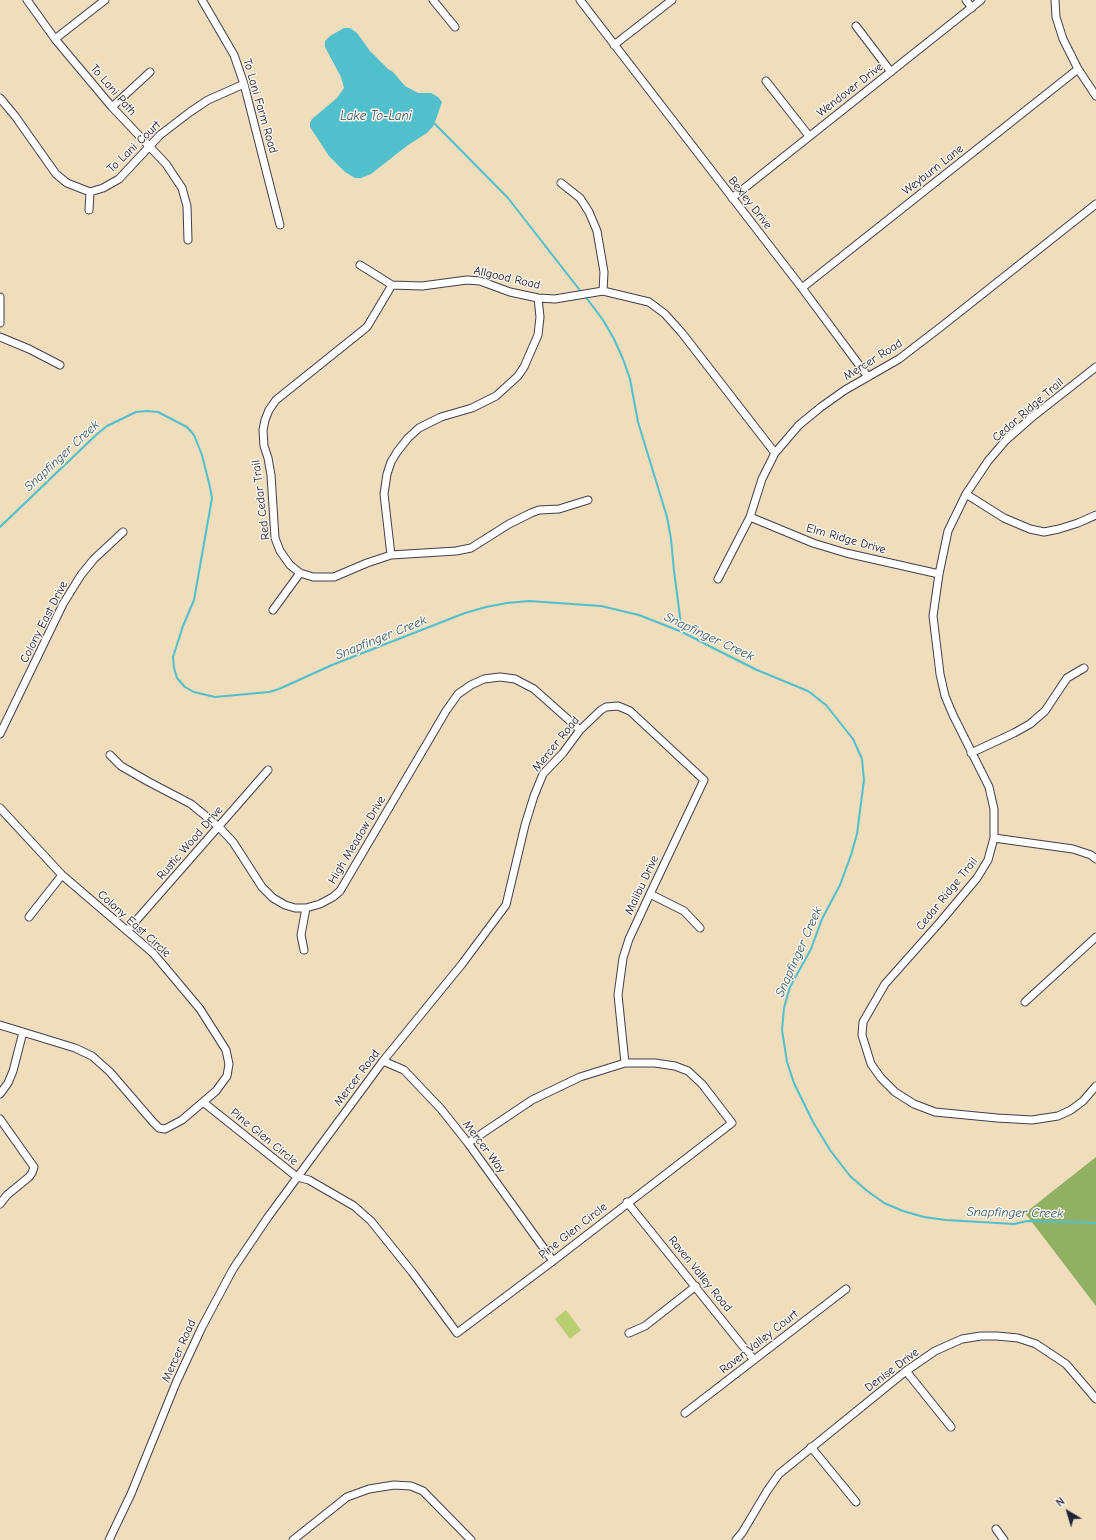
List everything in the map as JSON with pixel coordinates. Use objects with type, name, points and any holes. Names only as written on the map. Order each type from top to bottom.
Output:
[{"type":"street","name":"To Lani Path","points":[[28,0],[55,39],[112,108],[166,164],[182,188],[187,206],[188,240]]},
{"type":"street","points":[[55,39],[105,0]]},
{"type":"street","name":"To Lani Farm Road","points":[[202,0],[234,55],[244,84],[280,225]]},
{"type":"street","points":[[433,0],[454,27]]},
{"type":"street","name":"Bexley Drive","points":[[580,0],[802,288],[868,377]]},
{"type":"street","points":[[614,45],[672,0]]},
{"type":"street","points":[[966,0],[972,8]]},
{"type":"street","name":"Wendover Drive","points":[[732,198],[981,0]]},
{"type":"street","points":[[1055,0],[1056,17],[1063,39],[1078,69],[1096,96]]},
{"type":"street","points":[[856,26],[891,72]]},
{"type":"street","name":"Weyburn Lane","points":[[802,288],[1078,69]]},
{"type":"street","points":[[112,108],[150,72]]},
{"type":"street","points":[[766,81],[809,136]]},
{"type":"street","name":"To Lani Court","points":[[90,192],[103,188],[119,180],[151,147],[160,135],[174,123],[202,104],[244,84]]},
{"type":"street","points":[[0,98],[15,116],[56,174],[67,183],[90,192],[89,210]]},
{"type":"street","points":[[561,183],[580,198],[589,212],[597,230],[604,272],[603,291]]},
{"type":"street","name":"Mercer Road","points":[[718,579],[750,517],[762,479],[775,453],[799,425],[821,407],[899,359],[1096,204]]},
{"type":"street","points":[[360,265],[392,285]]},
{"type":"street","name":"Allgood Road","points":[[392,285],[422,286],[467,280],[480,282],[510,292],[538,298],[555,299],[603,291],[649,302],[665,314],[682,333],[775,453]]},
{"type":"street","name":"Red Cedar Trail","points":[[392,285],[367,327],[276,400],[269,410],[265,420],[263,430],[264,446],[271,475],[275,538],[284,559],[300,573],[313,577],[334,577],[391,555],[456,551],[471,548],[508,524],[531,513],[539,510],[559,509],[588,500]]},
{"type":"street","points":[[0,297],[0,323]]},
{"type":"street","points":[[391,555],[384,494],[387,474],[391,462],[408,438],[419,428],[432,421],[472,408],[496,396],[518,376],[524,367],[538,335],[540,317],[538,298]]},
{"type":"street","points":[[0,337],[29,348],[60,365]]},
{"type":"street","name":"Cedar Ridge Trail","points":[[1096,367],[1006,440],[988,461],[966,494],[948,531],[939,574],[933,616],[940,674],[945,696],[992,795],[994,809],[994,838],[988,860],[977,878],[885,984],[872,1003],[863,1022],[862,1035],[871,1064],[881,1078],[895,1092],[914,1104],[935,1112],[1032,1120],[1058,1116],[1071,1110],[1083,1101],[1096,1086]]},
{"type":"street","points":[[966,494],[1004,518],[1030,529],[1044,532],[1078,523],[1096,515]]},
{"type":"street","name":"Elm Ridge Drive","points":[[750,517],[813,543],[846,553],[939,574]]},
{"type":"street","name":"Colony East Drive","points":[[0,734],[63,604],[81,575],[94,559],[123,532]]},
{"type":"street","points":[[273,610],[300,573]]},
{"type":"street","points":[[971,753],[1030,724],[1045,711],[1067,678],[1084,668]]},
{"type":"street","name":"High Meadow Drive","points":[[110,755],[121,766],[191,804],[218,827],[233,842],[262,887],[273,898],[290,906],[306,908],[320,904],[333,897],[340,891],[446,711],[458,694],[471,685],[484,679],[500,677],[515,679],[534,689],[580,730]]},
{"type":"street","name":"Mercer Road","points":[[109,1540],[131,1494],[176,1383],[202,1326],[233,1269],[268,1217],[383,1061],[462,964],[506,905],[525,825],[543,774],[563,753],[580,730],[606,707],[618,706],[630,711],[661,740]]},
{"type":"street","name":"Malibu Drive","points":[[625,1063],[618,994],[623,958],[650,894],[704,780],[661,740]]},
{"type":"street","name":"Rustic Wood Drive","points":[[128,931],[268,770]]},
{"type":"street","name":"Colony East Circle","points":[[0,808],[62,875],[153,953],[200,1009],[226,1050],[229,1064],[227,1076],[216,1091],[182,1120],[170,1128],[159,1128],[110,1072],[92,1056],[75,1048],[0,1025]]},
{"type":"street","points":[[994,838],[1073,849],[1091,855],[1096,859]]},
{"type":"street","points":[[29,917],[62,875]]},
{"type":"street","points":[[650,894],[684,911],[700,928]]},
{"type":"street","points":[[304,950],[301,935],[306,908]]},
{"type":"street","points":[[1025,1002],[1096,937]]},
{"type":"street","points":[[0,1094],[8,1083],[13,1071],[23,1032]]},
{"type":"street","name":"Mercer Way","points":[[383,1061],[404,1070],[441,1109],[468,1143],[553,1261]]},
{"type":"street","name":"Pine Glen Circle","points":[[203,1102],[297,1177],[309,1180],[354,1206],[371,1221],[412,1272],[457,1333],[732,1123],[702,1084],[688,1071],[675,1066],[655,1063],[625,1063],[580,1077],[532,1100],[468,1143]]},
{"type":"street","points":[[0,1119],[34,1167],[29,1177],[7,1195],[0,1204]]},
{"type":"street","name":"Raven Valley Road","points":[[627,1202],[754,1360]]},
{"type":"street","points":[[629,1333],[645,1326],[696,1286]]},
{"type":"street","name":"Raven Valley Court","points":[[685,1413],[846,1289]]},
{"type":"street","name":"Denise Drive","points":[[736,1540],[742,1533],[779,1474],[906,1372],[935,1352],[962,1339],[980,1336],[1018,1338],[1036,1344],[1066,1364],[1096,1399]]},
{"type":"street","points":[[906,1372],[951,1427]]},
{"type":"street","points":[[811,1447],[856,1502]]},
{"type":"street","points":[[293,1540],[347,1497],[369,1489],[394,1486],[411,1486],[423,1491],[469,1538]]},
{"type":"street","points":[[996,1529],[1004,1540]]},
{"type":"green space","points":[[1096,1157],[1096,1306],[1025,1213]]},
{"type":"green space","points":[[566,1310],[581,1330],[570,1339],[555,1319]]},
{"type":"water","name":"Lake To-Lani","points":[[344,28],[350,28],[357,33],[370,51],[393,72],[405,86],[418,93],[431,93],[438,97],[442,102],[434,125],[427,133],[408,145],[371,174],[361,178],[355,178],[345,172],[329,156],[310,127],[312,119],[337,98],[344,88],[341,77],[325,47],[325,41],[330,36]]},
{"type":"waterway","points":[[435,124],[508,198],[582,293]]},
{"type":"waterway","points":[[585,296],[603,320],[614,339],[630,379],[638,422],[667,517],[682,632]]},
{"type":"waterway","name":"Snapfinger Creek","points":[[0,527],[107,426],[136,412],[158,412],[187,427],[194,435],[202,455],[212,498],[194,600],[183,626],[173,657],[177,678],[185,687],[194,692],[215,697],[269,692],[332,665],[465,613],[507,603],[529,601],[601,606],[639,615],[682,632],[757,670],[808,691],[826,705],[853,739],[862,759],[864,780],[857,834],[851,855],[840,885],[822,919],[811,949],[790,987],[784,1008],[782,1030],[787,1062],[794,1083],[813,1122],[830,1150],[850,1176],[884,1203],[903,1211],[924,1217],[946,1220],[1014,1224],[1027,1221],[1096,1223]]}]
